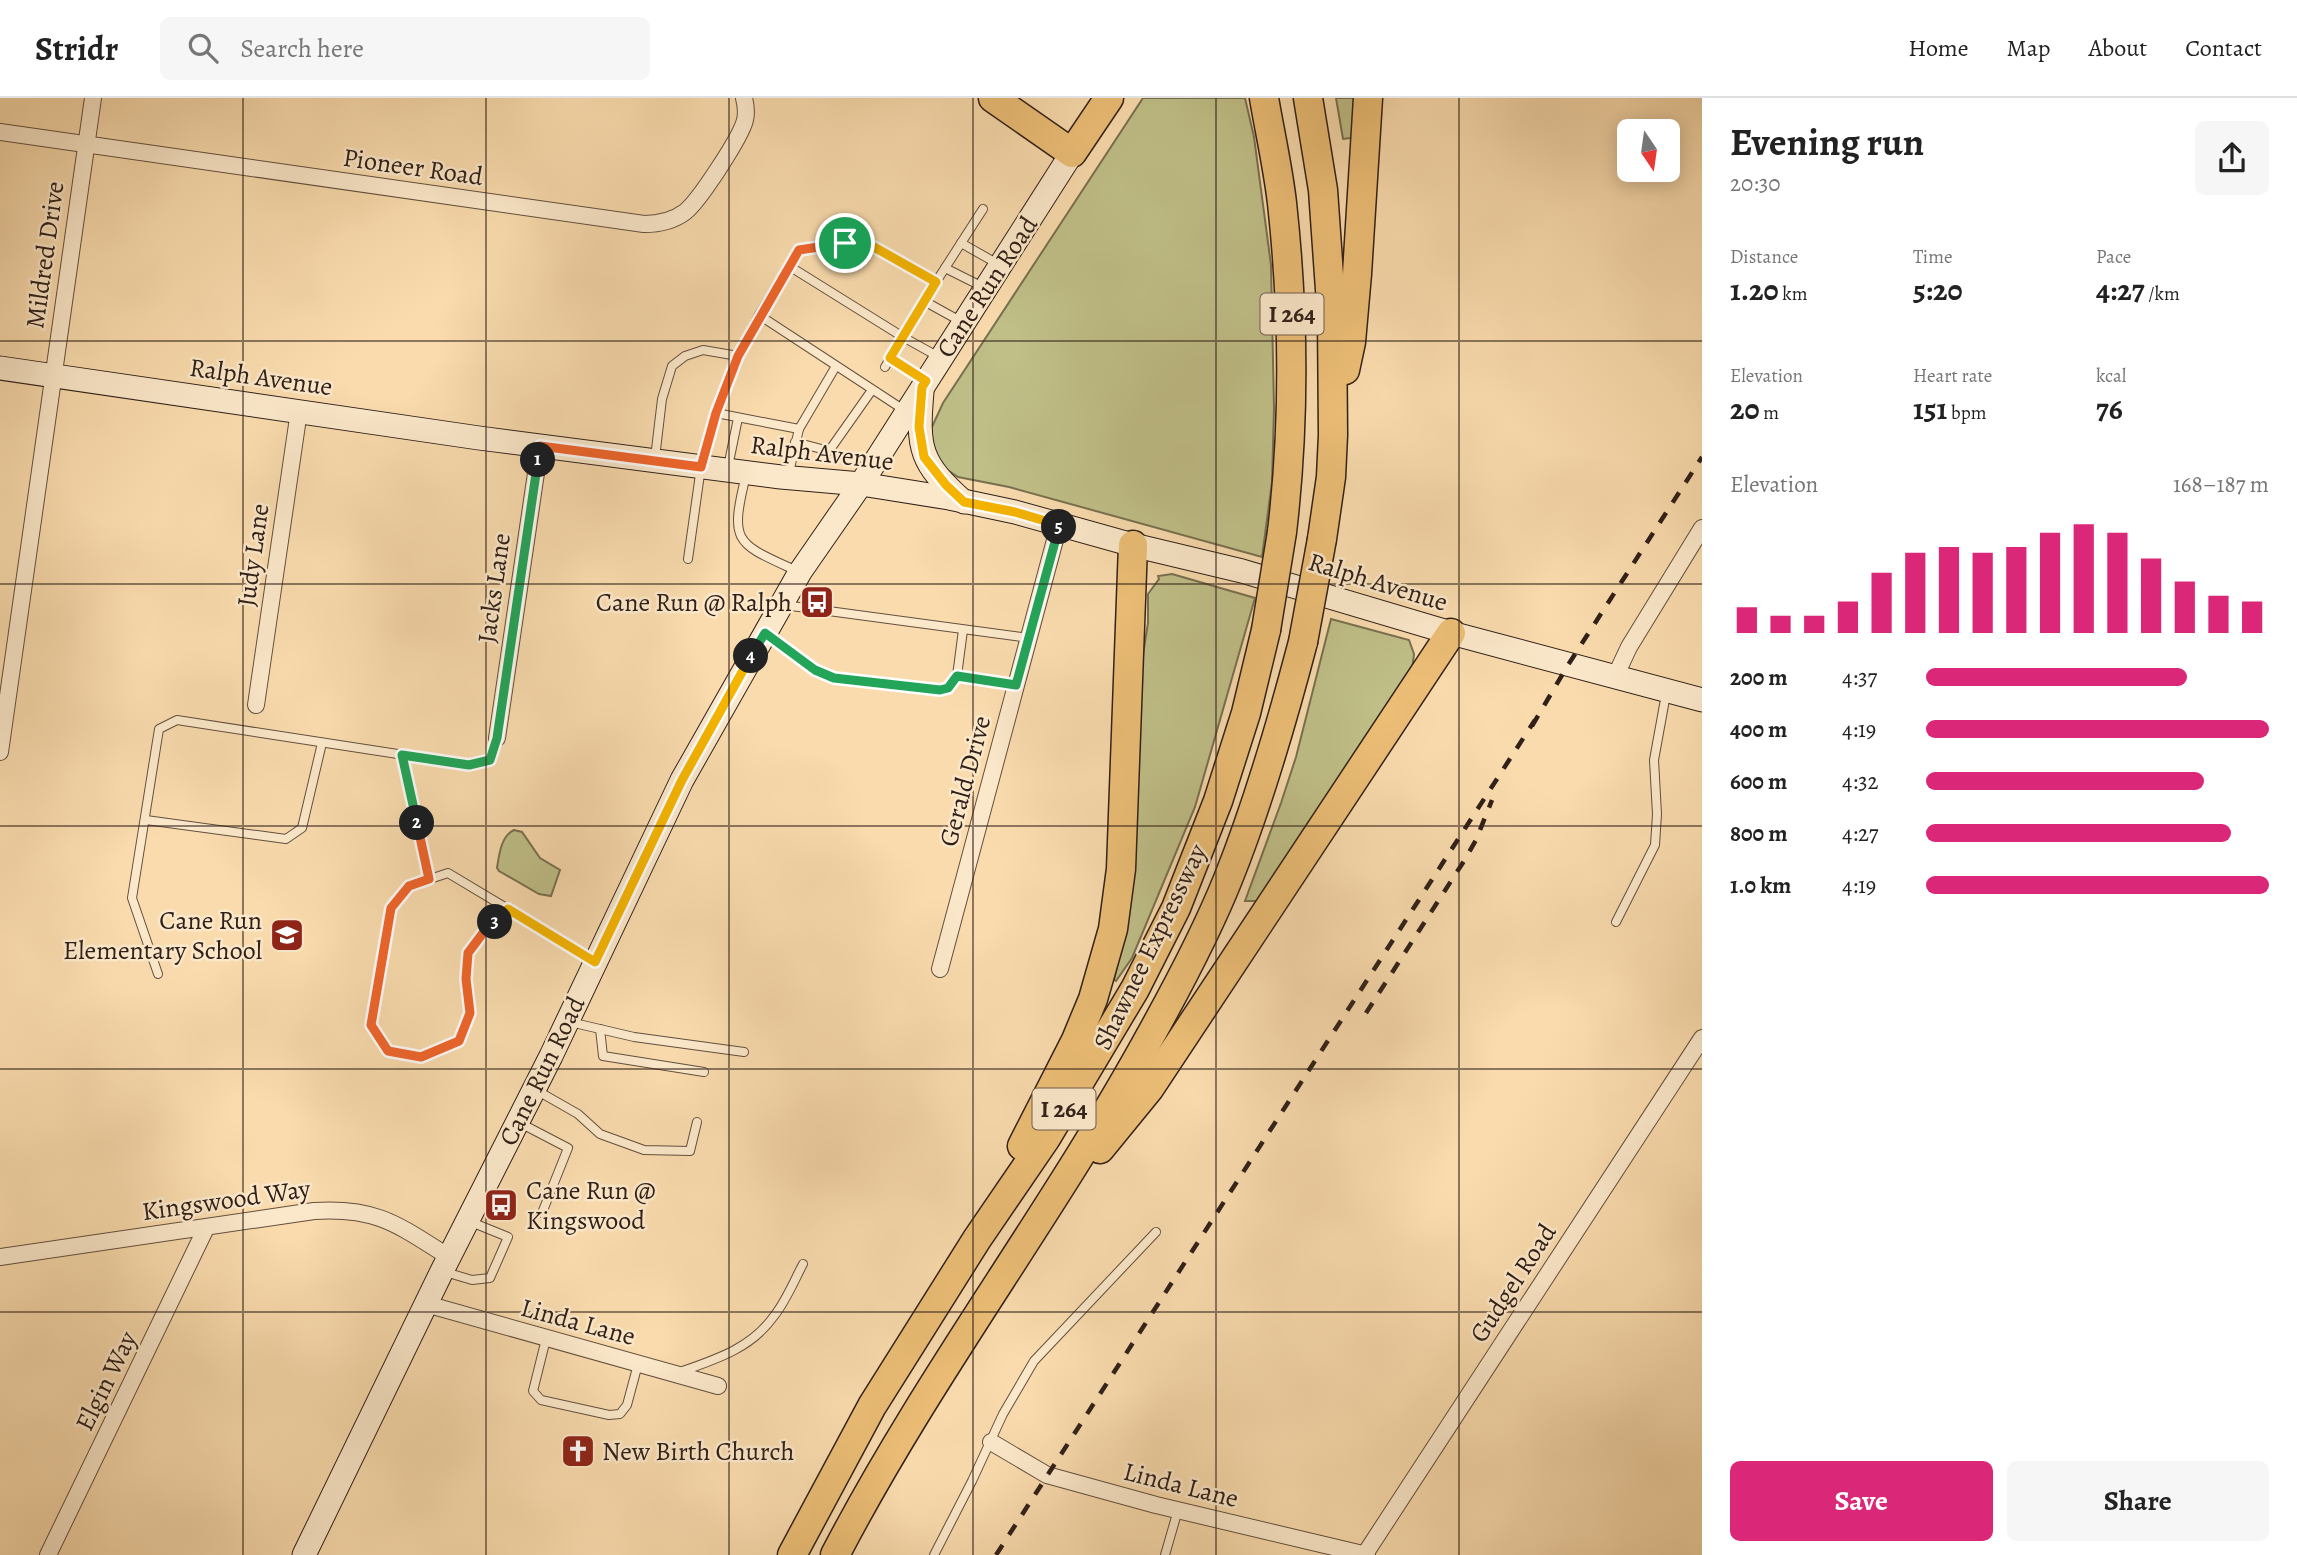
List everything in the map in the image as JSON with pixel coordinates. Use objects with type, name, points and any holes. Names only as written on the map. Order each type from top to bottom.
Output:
[{"type":"highway","points":[[993,98],[1072,153]]},
{"type":"highway","name":"Cane Run Road","points":[[1072,153],[1109,98]]},
{"type":"highway","name":"Shawnee Expressway","points":[[792,1555],[852,1440],[977,1239],[1046,1138],[1135,989],[1175,908],[1218,801],[1246,713],[1266,630],[1282,533],[1292,416],[1292,314],[1282,201],[1264,98]]},
{"type":"highway","name":"Shawnee Expressway","points":[[835,1555],[870,1487],[1037,1227],[1148,1041],[1227,882],[1247,828],[1290,693],[1303,642],[1331,477],[1333,435],[1330,274],[1323,190],[1308,98]]},
{"type":"highway","points":[[1333,435],[1351,341],[1368,98]]},
{"type":"highway","points":[[977,1239],[1076,1040],[1093,999],[1113,929],[1121,869],[1133,545]]},
{"type":"highway","points":[[1037,1227],[1149,1089],[1451,634]]},
{"type":"main road","name":"Cane Run Road","points":[[304,1555],[445,1264],[534,1089],[682,780],[780,604],[861,484],[1072,153]]},
{"type":"main road","name":"Ralph Avenue","points":[[0,368],[540,446],[861,484],[964,502],[1015,512],[1133,545],[1242,571],[1451,634],[1702,700]]},
{"type":"main road","points":[[924,384],[919,427],[924,457],[946,485],[964,502]]},
{"type":"street","name":"Mildred Drive","points":[[0,752],[93,98]]},
{"type":"street","name":"Pioneer Road","points":[[0,132],[655,224],[673,219],[693,204],[743,126],[747,109],[744,98]]},
{"type":"street","name":"Judy Lane","points":[[256,705],[299,411]]},
{"type":"street","name":"Jacks Lane","points":[[497,738],[540,446]]},
{"type":"street","name":"Gerald Drive","points":[[940,969],[1059,525]]},
{"type":"street","points":[[1615,677],[1629,647],[1702,528]]},
{"type":"street","name":"Gudgel Road","points":[[1366,1555],[1702,1038]]},
{"type":"street","name":"Kingswood Way","points":[[0,1257],[314,1211],[355,1210],[383,1218],[445,1264]]},
{"type":"street","name":"Elgin Way","points":[[48,1555],[206,1228]]},
{"type":"street","name":"Linda Lane","points":[[426,1304],[718,1386]]},
{"type":"street","name":"Linda Lane","points":[[991,1442],[1047,1475],[1366,1555]]},
{"type":"lane","points":[[885,367],[983,209]]},
{"type":"lane","points":[[688,559],[701,467],[716,413],[738,356],[799,250],[845,243],[874,247],[936,282]]},
{"type":"lane","points":[[961,243],[1001,265]]},
{"type":"lane","points":[[789,266],[941,358]]},
{"type":"lane","points":[[945,268],[986,288]]},
{"type":"lane","points":[[924,302],[964,323]]},
{"type":"lane","points":[[760,315],[906,412]]},
{"type":"lane","points":[[655,461],[662,398],[672,366],[685,356],[703,351],[738,356]]},
{"type":"lane","points":[[890,358],[924,384]]},
{"type":"lane","points":[[788,477],[799,429],[836,366]]},
{"type":"lane","points":[[795,442],[829,451],[872,390]]},
{"type":"lane","points":[[716,413],[799,429]]},
{"type":"lane","points":[[738,418],[738,531],[746,545],[800,572]]},
{"type":"lane","points":[[780,604],[1029,638]]},
{"type":"lane","points":[[765,633],[815,670],[834,678],[940,690],[948,688],[957,676],[963,630]]},
{"type":"lane","points":[[957,676],[1016,685]]},
{"type":"lane","points":[[1616,922],[1655,845],[1657,814],[1654,760],[1666,691]]},
{"type":"lane","points":[[158,974],[132,898],[159,729],[177,720],[469,765],[490,760],[497,738]]},
{"type":"lane","points":[[146,820],[286,839],[302,828],[322,743]]},
{"type":"lane","points":[[402,755],[429,879]]},
{"type":"lane","points":[[508,909],[483,933],[468,953],[466,979],[470,1013],[459,1041],[421,1057],[388,1051],[371,1025],[391,908],[409,886],[448,873],[508,909],[595,962]]},
{"type":"lane","points":[[567,1021],[634,1037],[744,1052]]},
{"type":"lane","points":[[600,1029],[603,1056],[704,1072]]},
{"type":"lane","points":[[534,1089],[578,1114],[600,1134],[644,1150],[690,1151],[697,1122]]},
{"type":"lane","points":[[517,1121],[568,1148],[542,1213]]},
{"type":"lane","points":[[445,1264],[472,1280],[489,1278],[508,1237],[467,1221]]},
{"type":"lane","points":[[934,1555],[1003,1414],[1034,1361],[1156,1232]]},
{"type":"lane","points":[[675,1374],[721,1357],[750,1342],[774,1317],[803,1264]]},
{"type":"lane","points":[[546,1339],[533,1391],[541,1400],[609,1415],[620,1414],[627,1405],[638,1364]]},
{"type":"lane","points":[[1165,1555],[1178,1510]]},
{"type":"shaded area","points":[[1143,98],[1245,98],[1254,137],[1271,265],[1274,408],[1272,482],[1262,557],[1009,487],[958,477],[943,467],[932,449],[931,429],[943,403]]},
{"type":"shaded area","points":[[1336,98],[1361,98],[1358,137],[1343,139]]},
{"type":"shaded area","points":[[1172,574],[1255,598],[1195,807],[1132,958],[1116,981],[1114,980],[1125,932],[1148,594],[1159,579],[1158,576]]},
{"type":"shaded area","points":[[1331,619],[1409,640],[1414,654],[1412,670],[1259,901],[1245,901],[1296,757]]},
{"type":"shaded area","points":[[514,830],[522,832],[540,858],[560,870],[551,896],[539,894],[497,868],[503,841]]},
{"type":"railway","points":[[1532,726],[1568,665],[1702,457]]},
{"type":"railway","points":[[996,1555],[1535,720]]},
{"type":"railway","points":[[1366,1013],[1464,861],[1476,840],[1492,800]]},
{"type":"place","name":"Cane Run @ Ralph","points":[[817,602]]},
{"type":"place","name":"Cane Run Elementary School","points":[[287,935]]},
{"type":"place","name":"Cane Run @ Kingswood","points":[[501,1205]]},
{"type":"place","name":"New Birth Church","points":[[578,1451]]},
{"type":"route","points":[[845,243],[874,247],[936,282],[890,358],[926,381],[922,387],[919,427],[924,457],[928,463],[964,502],[1015,512],[1059,525],[1016,685],[957,676],[948,688],[940,690],[834,678],[815,670],[765,633],[682,780],[595,962],[508,909],[483,933],[468,953],[466,979],[470,1013],[459,1041],[421,1057],[388,1051],[371,1025],[391,908],[409,886],[429,879],[402,755],[469,765],[490,760],[497,738],[540,446],[701,467],[716,413],[738,356],[799,250],[845,243]]}]
